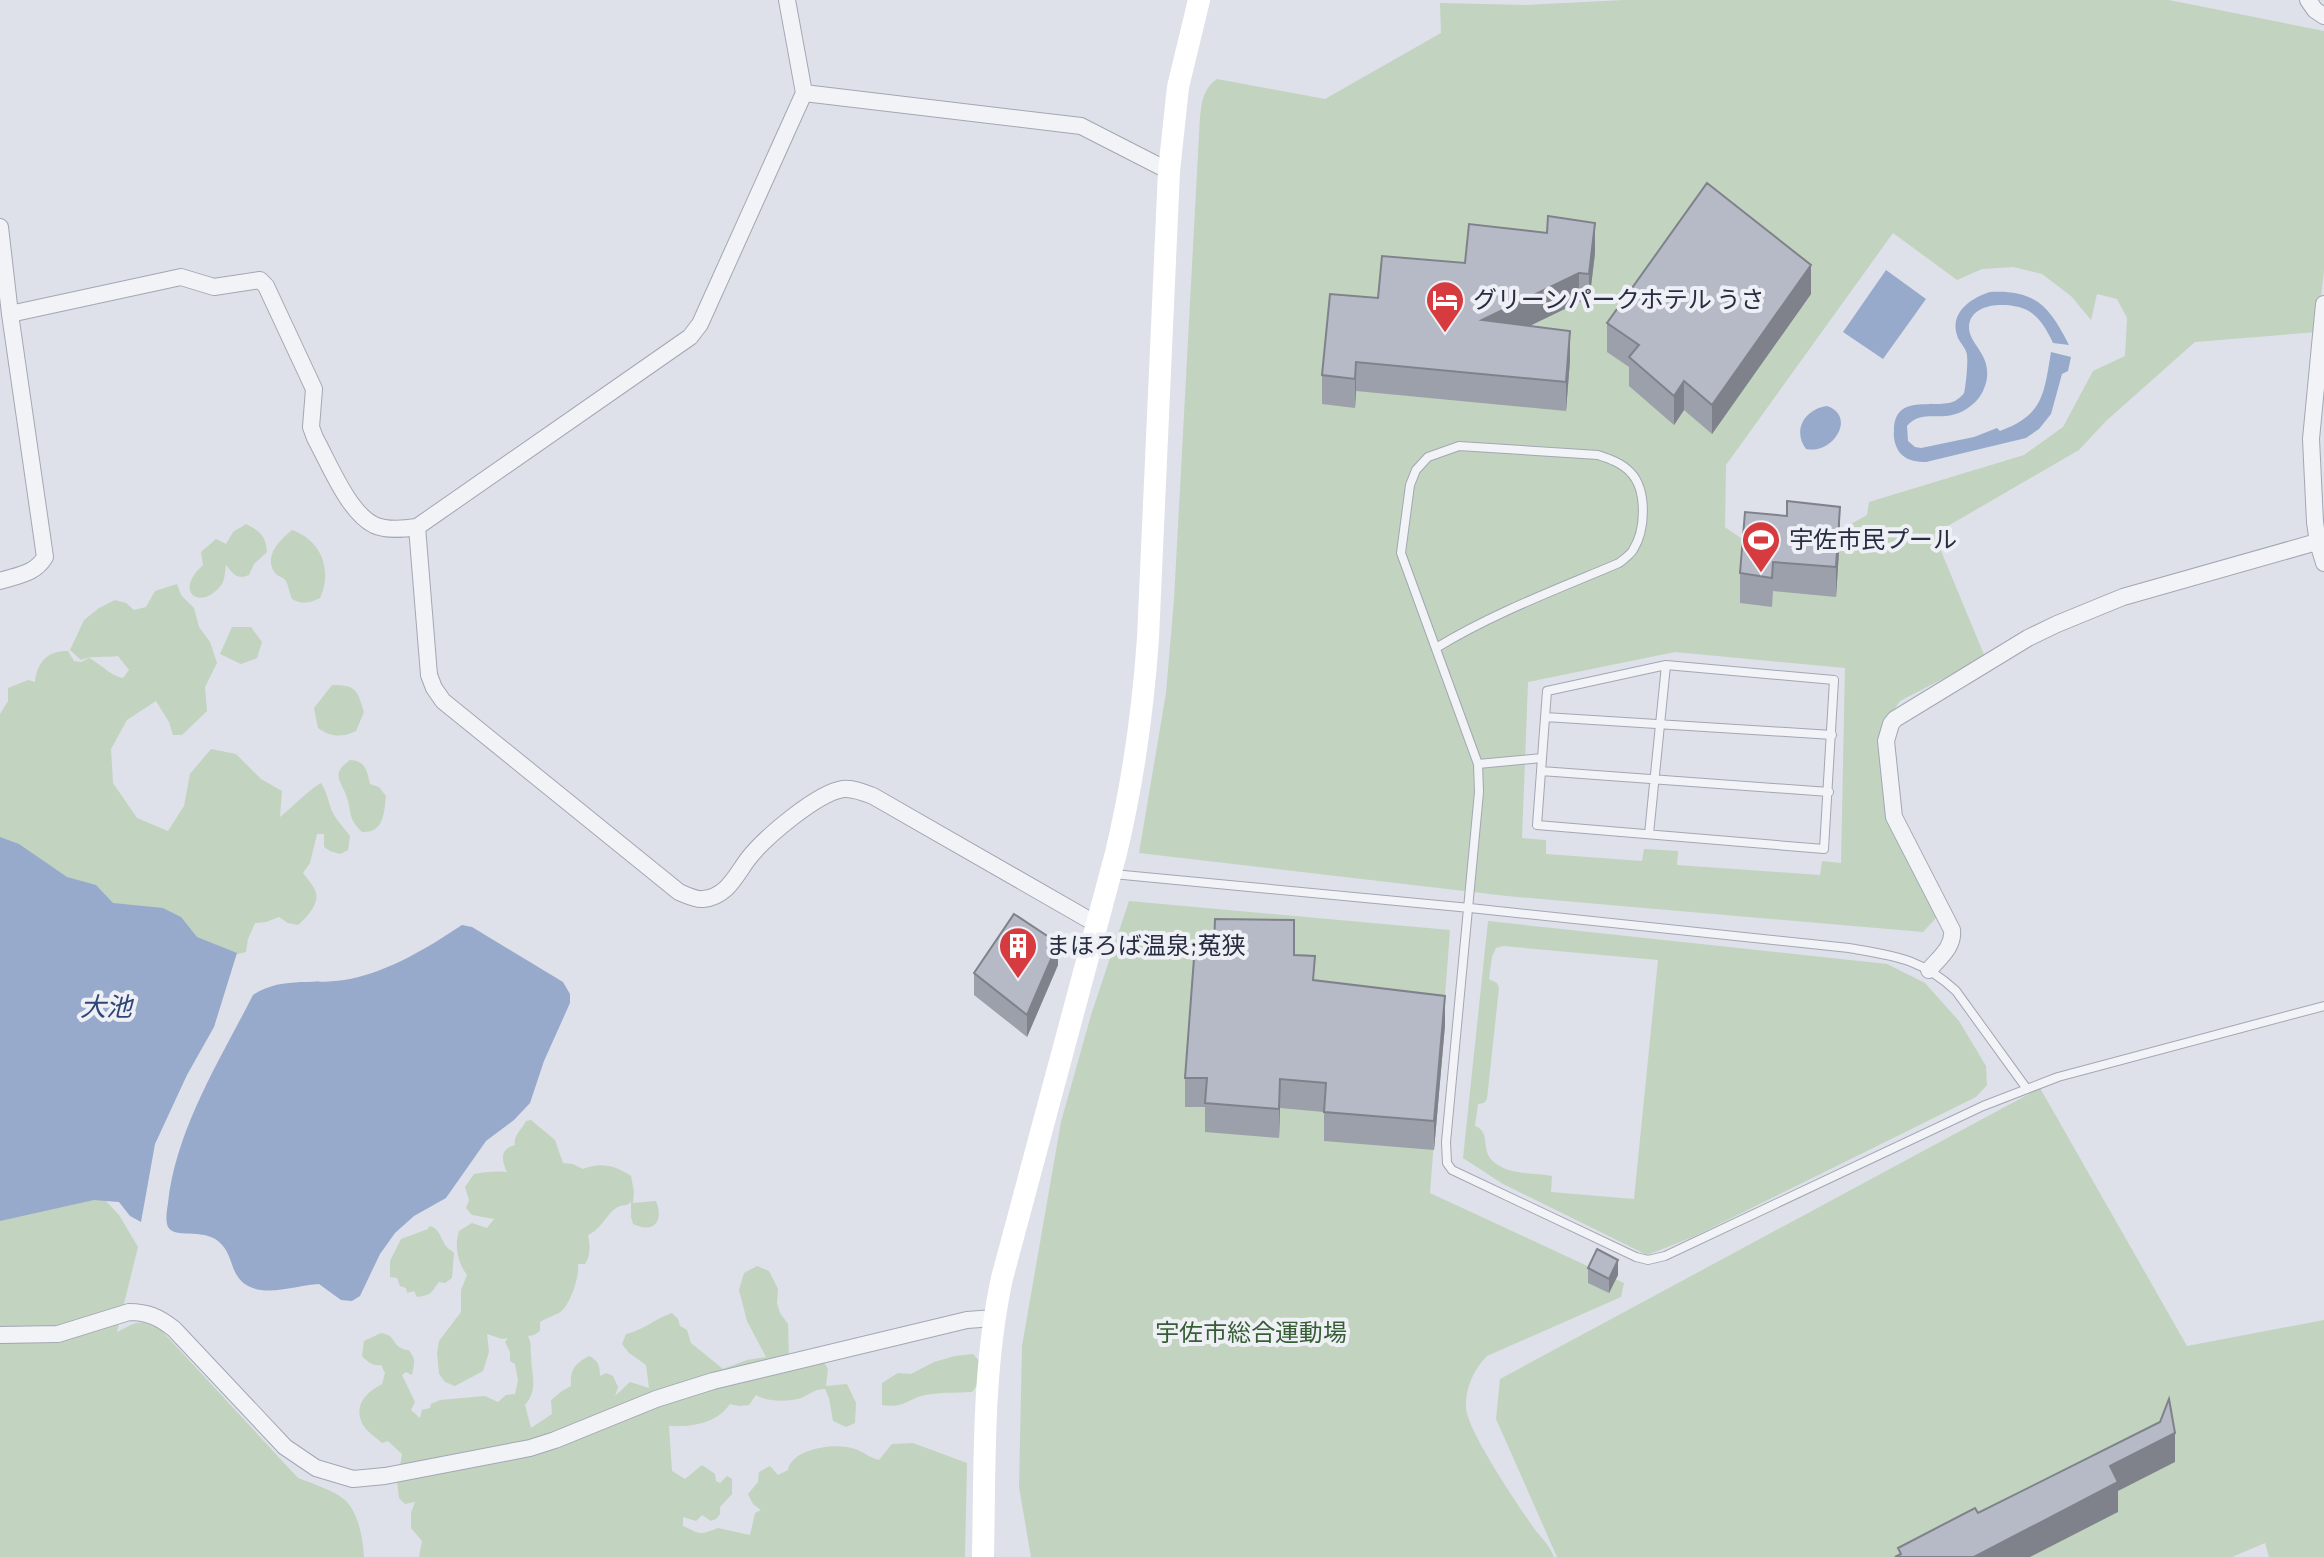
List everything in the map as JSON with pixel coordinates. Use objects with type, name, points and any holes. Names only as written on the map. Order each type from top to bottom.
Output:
[{"type":"street","points":[[10,314],[181,277],[214,287],[260,280],[266,286],[314,389],[311,427],[315,438],[353,507],[375,525],[399,529],[417,527],[690,337],[707,310],[804,93],[787,0]]},
{"type":"street","points":[[983,1557],[986,1400],[994,1318],[1002,1278],[1111,874],[1129,794],[1146,672],[1169,171],[1178,87],[1199,0]]},
{"type":"street","points":[[2308,0],[2324,16]]},
{"type":"street","points":[[804,93],[1081,126],[1169,171]]},
{"type":"street","points":[[0,227],[45,557],[32,572],[0,581]]},
{"type":"street","points":[[2324,304],[2311,439],[2324,563]]},
{"type":"street","points":[[417,527],[429,675],[443,701],[679,892],[703,899],[718,894],[730,886],[749,859],[784,824],[834,792],[851,789],[873,796],[1098,925]]},
{"type":"street","points":[[1929,970],[1950,945],[1952,930],[1894,817],[1886,741],[1895,719],[2028,638],[2057,624],[2115,600],[2321,541]]},
{"type":"street","points":[[0,1335],[58,1334],[129,1312],[161,1318],[285,1447],[316,1468],[353,1479],[385,1476],[530,1448],[656,1399],[713,1381],[967,1320],[994,1318]]},
{"type":"lane","points":[[1436,648],[1514,608],[1619,563],[1632,552],[1640,536],[1643,514],[1641,493],[1633,474],[1619,463],[1598,455],[1459,446],[1428,457],[1416,470],[1410,485],[1401,553],[1478,764],[1479,792],[1470,908],[1446,1142],[1447,1163],[1452,1170],[1642,1260],[1675,1251],[1983,1106],[2058,1077],[2324,1006]]},
{"type":"lane","points":[[1649,834],[1666,665]]},
{"type":"lane","points":[[1666,665],[1834,680],[1824,849],[1537,825],[1547,691],[1666,665]]},
{"type":"lane","points":[[1545,717],[1832,735]]},
{"type":"lane","points":[[1478,764],[1542,758]]},
{"type":"lane","points":[[1541,771],[1829,792]]},
{"type":"lane","points":[[1111,874],[1849,948],[1905,958],[1945,981],[1966,1002],[2027,1089]]},
{"type":"green space","points":[[1624,0],[2169,0],[2324,31],[2324,270],[2317,332],[2195,342],[2106,421],[2079,450],[1934,534],[1985,657],[1900,701],[1885,723],[1890,822],[1936,918],[1923,932],[1507,896],[1139,853],[1166,693],[1174,600],[1200,117],[1206,91],[1217,79],[1325,99],[1441,33],[1440,3],[1525,5]],"holes":[[[1893,233],[1957,280],[1982,269],[2013,267],[2042,274],[2071,296],[2091,320],[2097,294],[2117,299],[2127,318],[2125,356],[2093,371],[2063,427],[2024,455],[1869,502],[1867,515],[1851,524],[1840,536],[1745,541],[1725,527],[1726,465]],[[1675,652],[1845,668],[1841,863],[1822,861],[1820,875],[1677,865],[1678,851],[1644,849],[1642,861],[1546,854],[1546,840],[1522,838],[1528,682]]]},
{"type":"green space","points":[[246,524],[261,535],[267,552],[254,564],[249,575],[238,576],[226,565],[223,582],[214,592],[206,597],[193,596],[190,584],[203,565],[201,552],[216,539],[226,544],[233,532]]},
{"type":"green space","points":[[292,530],[310,541],[322,557],[324,587],[320,598],[309,602],[292,599],[286,581],[272,567],[274,549]]},
{"type":"green space","points":[[177,584],[181,595],[194,608],[199,627],[210,642],[217,663],[205,687],[207,711],[182,735],[173,735],[156,701],[127,720],[111,749],[113,783],[137,818],[168,831],[184,806],[190,774],[211,749],[236,754],[261,779],[282,791],[280,817],[321,783],[334,815],[350,836],[348,850],[340,854],[324,847],[324,834],[317,834],[310,863],[303,873],[315,890],[316,900],[302,922],[298,925],[288,923],[279,917],[255,923],[246,952],[226,957],[0,854],[0,714],[8,701],[8,688],[28,680],[35,682],[41,663],[49,655],[68,651],[74,661],[81,662],[89,658],[81,660],[70,650],[84,620],[115,600],[126,603],[134,610],[146,607],[155,591]],"holes":[[[118,656],[129,670],[123,678],[89,658]]]},
{"type":"green space","points":[[232,627],[251,627],[262,642],[257,658],[241,664],[220,654]]},
{"type":"green space","points":[[332,685],[355,690],[364,712],[356,731],[346,735],[336,736],[318,728],[314,708]]},
{"type":"green space","points":[[350,760],[363,765],[370,784],[379,787],[386,796],[382,821],[369,831],[362,832],[354,822],[340,781],[339,773]]},
{"type":"green space","name":"宇佐市総合運動場","points":[[1129,901],[1450,930],[1430,1193],[1624,1283],[1621,1297],[1487,1356],[1474,1373],[1469,1386],[1466,1407],[1474,1432],[1505,1485],[1554,1557],[1031,1557],[1019,1487],[1022,1346],[1061,1122],[1091,1015]]},
{"type":"green space","points":[[1488,921],[1887,964],[1925,983],[1959,1021],[1986,1066],[1987,1085],[1976,1097],[1693,1237],[1647,1255],[1503,1184],[1463,1158]],"holes":[[[1503,946],[1658,960],[1634,1199],[1551,1192],[1552,1176],[1515,1172],[1495,1163],[1490,1158],[1483,1133],[1475,1126],[1478,1104],[1487,1099],[1499,988],[1489,979],[1496,948]]]},
{"type":"green space","points":[[2040,1088],[2187,1346],[2324,1320],[2324,1557],[2269,1557],[2265,1543],[2232,1557],[1557,1557],[1496,1419],[1500,1379]]},
{"type":"green space","points":[[531,1120],[555,1140],[563,1163],[583,1169],[607,1166],[625,1172],[631,1176],[633,1203],[656,1201],[659,1214],[652,1226],[633,1224],[631,1202],[611,1212],[588,1235],[588,1257],[585,1264],[578,1264],[576,1283],[567,1304],[559,1313],[540,1322],[540,1331],[528,1336],[533,1387],[525,1405],[531,1428],[552,1414],[551,1400],[571,1386],[574,1368],[589,1356],[598,1364],[600,1376],[606,1373],[613,1376],[618,1387],[615,1396],[630,1382],[649,1388],[646,1365],[622,1344],[626,1334],[672,1313],[680,1326],[687,1330],[691,1343],[723,1369],[766,1357],[747,1321],[739,1290],[744,1273],[757,1266],[769,1271],[778,1289],[777,1303],[788,1324],[789,1358],[820,1355],[828,1369],[826,1386],[847,1384],[856,1403],[855,1423],[846,1427],[833,1421],[825,1389],[790,1400],[771,1400],[756,1395],[749,1405],[730,1404],[718,1416],[703,1423],[669,1426],[672,1471],[685,1479],[702,1465],[715,1474],[716,1481],[720,1483],[727,1476],[732,1479],[732,1494],[720,1507],[716,1519],[711,1521],[702,1515],[696,1521],[683,1517],[683,1526],[700,1533],[718,1528],[750,1535],[755,1513],[761,1510],[753,1504],[748,1494],[758,1482],[759,1472],[770,1466],[778,1475],[788,1470],[798,1456],[816,1449],[847,1447],[879,1460],[892,1444],[913,1443],[967,1463],[965,1557],[419,1557],[422,1541],[411,1528],[415,1502],[405,1504],[399,1498],[395,1465],[400,1466],[402,1454],[388,1441],[382,1443],[372,1435],[360,1418],[362,1401],[382,1384],[385,1373],[381,1365],[370,1363],[362,1356],[364,1341],[381,1333],[409,1350],[414,1362],[412,1375],[406,1372],[402,1375],[415,1402],[411,1410],[420,1418],[422,1410],[440,1400],[485,1396],[498,1402],[506,1395],[515,1394],[518,1381],[515,1364],[510,1361],[505,1342],[508,1338],[487,1334],[489,1352],[483,1371],[455,1386],[445,1382],[439,1374],[437,1353],[439,1341],[461,1312],[461,1290],[467,1275],[458,1254],[459,1231],[472,1223],[487,1228],[494,1219],[472,1215],[466,1208],[469,1200],[465,1187],[474,1174],[507,1172],[504,1152],[515,1145],[518,1133],[526,1121]]},
{"type":"green space","points":[[94,1188],[119,1215],[138,1247],[117,1332],[139,1322],[162,1331],[298,1478],[329,1490],[346,1501],[357,1520],[364,1557],[0,1557],[0,1198]]},
{"type":"green space","points":[[429,1226],[438,1231],[454,1253],[452,1278],[445,1283],[439,1282],[429,1294],[417,1297],[414,1291],[407,1293],[397,1278],[390,1277],[390,1261],[401,1239]]},
{"type":"green space","points":[[973,1354],[982,1364],[980,1381],[972,1392],[932,1394],[903,1404],[882,1405],[882,1383],[898,1373],[911,1374],[934,1362]]},
{"type":"water","points":[[1886,270],[1926,299],[1883,359],[1843,332]]},
{"type":"water","points":[[1990,292],[2019,294],[2039,303],[2055,320],[2069,345],[2053,343],[2039,320],[2020,307],[1993,306],[1977,312],[1969,326],[1972,339],[1986,365],[1986,383],[1982,393],[1972,405],[1959,413],[1912,421],[1907,426],[1908,441],[1921,448],[2015,425],[2034,410],[2039,401],[2051,352],[2071,357],[2068,371],[2062,374],[2051,414],[2039,429],[2026,438],[1926,462],[1907,459],[1895,444],[1896,419],[1908,407],[1955,401],[1964,393],[1967,355],[1956,329],[1958,314],[1975,298]]},
{"type":"water","points":[[1827,406],[1836,411],[1840,418],[1838,434],[1825,446],[1806,449],[1800,435],[1803,422],[1812,411]]},
{"type":"water","name":"大池","points":[[0,837],[19,844],[67,877],[96,885],[113,903],[163,908],[181,917],[197,937],[237,953],[214,1027],[187,1075],[155,1144],[141,1222],[130,1216],[119,1202],[94,1200],[0,1221]]},
{"type":"water","points":[[462,925],[472,927],[563,982],[570,994],[570,1003],[544,1061],[530,1103],[514,1120],[486,1141],[446,1198],[414,1216],[395,1233],[380,1254],[360,1296],[352,1301],[341,1300],[319,1284],[273,1290],[251,1288],[242,1282],[218,1241],[204,1235],[172,1231],[167,1224],[167,1212],[180,1148],[201,1096],[253,995],[276,985],[338,981],[380,970],[409,957]]},
{"type":"building","points":[[1707,183],[1811,265],[1712,405],[1684,381],[1674,396],[1629,357],[1639,345],[1607,323]]},
{"type":"building","name":"グリーンパークホテル うさ","points":[[1548,216],[1595,223],[1589,274],[1579,273],[1482,320],[1570,331],[1566,382],[1356,362],[1355,379],[1322,375],[1330,294],[1378,298],[1382,256],[1465,263],[1469,224],[1547,233]]},
{"type":"building","points":[[1787,501],[1840,507],[1836,567],[1773,562],[1772,578],[1740,573],[1745,512],[1787,516]]},
{"type":"building","name":"まほろば温泉;菟狭","points":[[1014,914],[1058,943],[1027,1015],[974,973]]},
{"type":"building","points":[[1215,919],[1294,920],[1294,955],[1315,956],[1313,980],[1445,996],[1434,1121],[1324,1112],[1326,1083],[1280,1079],[1279,1109],[1205,1103],[1207,1078],[1185,1078],[1195,945],[1214,946]]},
{"type":"building","points":[[1597,1249],[1618,1260],[1609,1279],[1588,1268]]},
{"type":"building","points":[[2169,1399],[2175,1433],[2110,1466],[2118,1482],[1974,1557],[1895,1557],[1901,1554],[1898,1548],[1975,1508],[1978,1513],[2160,1422]]},
{"type":"place","name":"グリーンパークホテル うさ","points":[[1445,334]]},
{"type":"place","name":"宇佐市民プール","points":[[1761,574]]},
{"type":"place","name":"まほろば温泉;菟狭","points":[[1018,980]]}]
